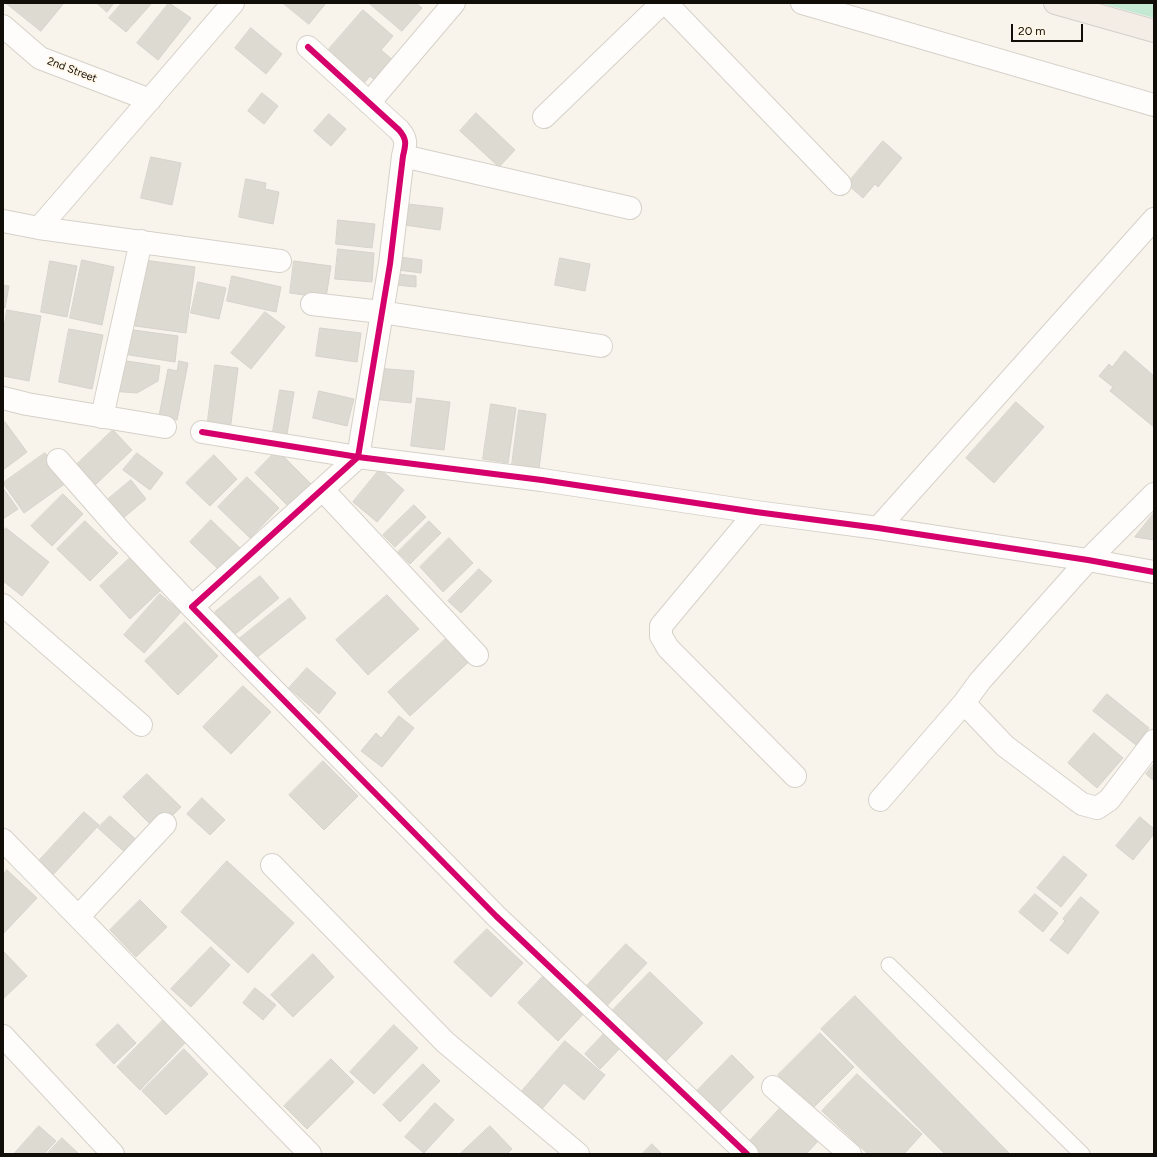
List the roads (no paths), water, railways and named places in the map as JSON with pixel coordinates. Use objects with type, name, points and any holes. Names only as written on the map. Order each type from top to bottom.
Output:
[{"type":"highway","points":[[1055,3],[1154,31]]},
{"type":"street","points":[[39,228],[233,3]]},
{"type":"street","points":[[369,103],[454,3]]},
{"type":"street","points":[[544,117],[662,3]]},
{"type":"street","points":[[666,3],[840,184]]},
{"type":"street","points":[[802,3],[1154,105]]},
{"type":"street","name":"2nd Street","points":[[3,26],[40,58],[150,100]]},
{"type":"street","points":[[192,607],[358,458],[390,264],[406,142],[405,137],[308,47]]},
{"type":"street","points":[[403,156],[630,208]]},
{"type":"street","points":[[878,528],[1154,219]]},
{"type":"street","points":[[3,221],[39,228],[280,261]]},
{"type":"street","points":[[102,417],[141,241]]},
{"type":"street","points":[[312,304],[381,312],[601,346]]},
{"type":"street","points":[[3,398],[27,404],[165,427]]},
{"type":"street","points":[[202,432],[358,458],[542,480],[756,512],[878,528],[1088,560],[1154,572]]},
{"type":"street","points":[[58,460],[122,533],[192,607],[496,916],[747,1154]]},
{"type":"street","points":[[323,490],[477,655]]},
{"type":"street","points":[[880,800],[964,704],[980,681],[1088,560],[1154,494]]},
{"type":"street","points":[[756,512],[661,626],[661,636],[668,648],[795,776]]},
{"type":"street","points":[[3,604],[141,725]]},
{"type":"street","points":[[964,704],[1005,746],[1082,804],[1097,808],[1109,800],[1154,741]]},
{"type":"street","points":[[79,916],[165,824]]},
{"type":"street","points":[[3,840],[79,916],[310,1154]]},
{"type":"street","points":[[272,865],[445,1042],[578,1154]]},
{"type":"street","points":[[3,1036],[113,1154]]},
{"type":"street","points":[[773,1087],[850,1154]]},
{"type":"lane","points":[[889,965],[1082,1154]]}]
